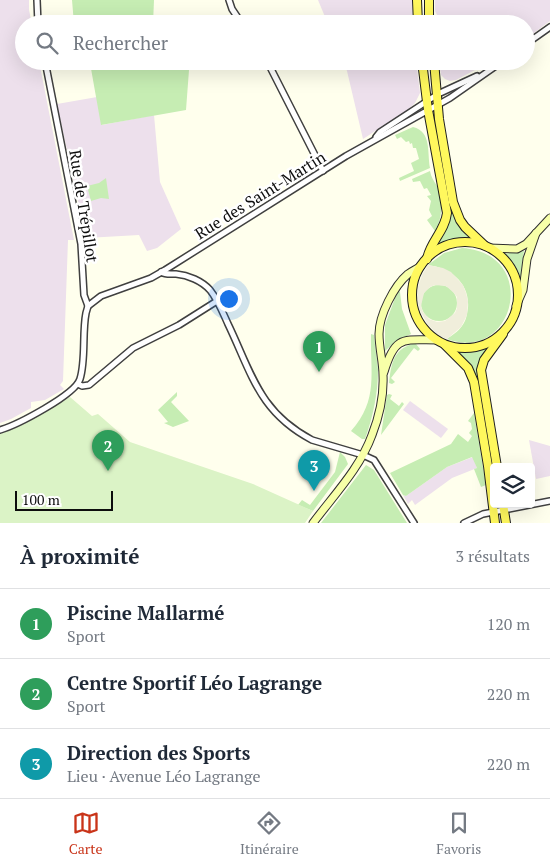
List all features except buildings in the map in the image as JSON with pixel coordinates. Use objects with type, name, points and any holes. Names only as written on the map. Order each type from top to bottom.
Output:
[{"type":"main road","points":[[417,0],[418,15]]},
{"type":"main road","points":[[428,0],[429,15]]},
{"type":"main road","points":[[423,70],[428,110],[446,213],[444,225],[428,250],[413,286],[414,306],[422,326],[468,368],[474,382],[488,466],[494,523]]},
{"type":"main road","points":[[435,70],[440,121],[453,202],[465,227],[487,248],[503,259],[513,273],[517,289],[516,306]]},
{"type":"main road","points":[[384,375],[379,336],[381,317],[391,297],[408,274],[440,249],[457,243],[517,250],[526,244],[550,218]]},
{"type":"main road","points":[[496,463],[481,370],[484,360],[499,341],[513,318],[523,290],[527,259],[536,232]]},
{"type":"main road","points":[[313,523],[363,455],[379,414],[384,375],[390,354],[400,343],[414,338],[439,341],[454,347],[473,347],[492,341],[507,328]]},
{"type":"main road","points":[[503,508],[506,523]]},
{"type":"street","points":[[37,0],[38,15]]},
{"type":"street","points":[[229,0],[236,15]]},
{"type":"street","points":[[535,38],[550,27]]},
{"type":"street","name":"Rue de Trépillot","points":[[47,70],[81,244],[84,295],[88,306],[84,324],[81,373],[78,384]]},
{"type":"street","points":[[272,70],[323,171]]},
{"type":"street","name":"Rue des Saint-Martin","points":[[88,306],[101,296],[138,283],[161,272],[373,140],[428,110],[487,72]]},
{"type":"street","name":"Rue des Saint-Martin","points":[[373,140],[380,132],[427,100],[487,72]]},
{"type":"street","points":[[161,272],[190,277],[209,290],[217,301],[257,388],[267,404],[280,419],[292,429],[312,440],[374,460],[414,523]]},
{"type":"street","points":[[0,430],[28,418],[66,394],[78,384],[82,386],[89,385],[133,348],[179,325],[217,301]]},
{"type":"street","points":[[535,503],[550,501]]},
{"type":"street","points":[[464,523],[479,515],[500,508]]},
{"type":"shaded area","points":[[0,0],[29,0],[30,15],[15,15],[15,70],[41,70],[74,240],[68,240],[63,381],[60,385],[64,389],[45,400],[31,402],[31,408],[0,423]]},
{"type":"shaded area","points":[[318,0],[412,0],[413,15],[324,15]]},
{"type":"shaded area","points":[[435,0],[550,0],[550,21],[535,32],[535,15],[437,15]]},
{"type":"shaded area","points":[[417,70],[420,93],[415,103],[409,109],[363,139],[347,71]]},
{"type":"shaded area","points":[[440,70],[475,70],[456,80],[450,81],[441,75]]},
{"type":"shaded area","points":[[97,97],[102,125],[154,115],[160,182],[181,229],[157,248],[147,251],[139,235],[86,238],[57,104]]},
{"type":"shaded area","points":[[428,265],[443,268],[451,272],[463,285],[468,301],[467,315],[461,327],[447,339],[439,336],[428,325],[419,309],[417,298],[422,275]],"holes":[[[435,285],[446,286],[457,297],[455,313],[445,321],[437,322],[429,319],[421,306],[424,293]]]},
{"type":"shaded area","points":[[410,401],[448,429],[441,438],[403,410]]},
{"type":"shaded area","points":[[529,440],[550,446],[550,476],[536,479],[535,463],[533,463]]},
{"type":"shaded area","points":[[473,457],[477,468],[452,478],[415,505],[412,500],[408,504],[403,495],[406,496],[447,467]]},
{"type":"green space","points":[[72,0],[154,0],[153,15],[73,15]]},
{"type":"green space","points":[[91,70],[189,70],[186,110],[101,125]]},
{"type":"green space","points":[[413,127],[423,133],[426,138],[430,168],[400,181],[399,178],[414,171],[411,163],[419,159],[416,148],[413,148],[412,143],[406,142],[401,137],[397,139],[395,135]]},
{"type":"green space","points":[[430,171],[439,191],[441,203],[440,220],[435,231],[427,220],[432,216],[429,210],[431,201],[427,196],[431,195],[427,188],[424,189],[420,181],[413,182],[412,179]]},
{"type":"green space","points":[[106,178],[109,199],[101,198],[91,201],[87,186],[99,183]]},
{"type":"green space","points":[[450,211],[452,211],[458,225],[471,239],[452,240],[437,246],[448,226]]},
{"type":"green space","points":[[462,248],[487,254],[503,268],[510,286],[510,305],[502,323],[489,336],[470,342],[447,339],[457,332],[466,318],[468,299],[466,291],[451,273],[428,265],[444,253]]},
{"type":"green space","points":[[524,251],[519,281],[512,265],[503,254]]},
{"type":"green space","points":[[439,285],[446,286],[452,290],[456,296],[456,310],[452,316],[446,320],[439,321],[432,320],[426,316],[422,310],[421,303],[422,296],[426,290],[432,286]]},
{"type":"green space","points":[[398,290],[400,292],[402,309],[411,334],[396,341],[385,351],[385,325]]},
{"type":"green space","points":[[371,334],[374,335],[377,361],[377,387],[370,422],[365,439],[362,439],[351,431],[366,408],[369,397],[372,373]]},
{"type":"green space","points":[[416,344],[420,349],[418,351],[414,348],[391,378],[395,382],[389,383],[394,359],[401,350]]},
{"type":"green space","points":[[491,345],[478,374],[480,386],[472,368],[458,352],[471,352]]},
{"type":"green space","points":[[177,392],[177,396],[171,402],[189,421],[173,427],[164,423],[168,422],[158,410]]},
{"type":"green space","points":[[387,395],[392,395],[390,399],[399,406],[402,402],[404,404],[381,435]]},
{"type":"green space","points":[[70,397],[92,416],[98,414],[130,442],[253,484],[313,511],[305,523],[0,523],[0,434],[22,425]]},
{"type":"green space","points":[[474,413],[486,485],[481,487],[474,469],[477,468],[472,457],[447,467],[406,496],[403,495],[390,473],[451,444],[458,434],[468,442],[472,436],[469,433],[472,429],[471,423],[468,421]]},
{"type":"green space","points":[[340,452],[348,464],[313,511],[298,505],[302,500],[310,505],[335,472]]},
{"type":"green space","points":[[366,465],[374,470],[407,523],[321,523]]},
{"type":"place","name":"Piscine Mallarmé","points":[[319,372]]},
{"type":"place","name":"Centre Sportif Léo Lagrange","points":[[108,471]]},
{"type":"place","name":"Direction des Sports","points":[[314,491]]}]
